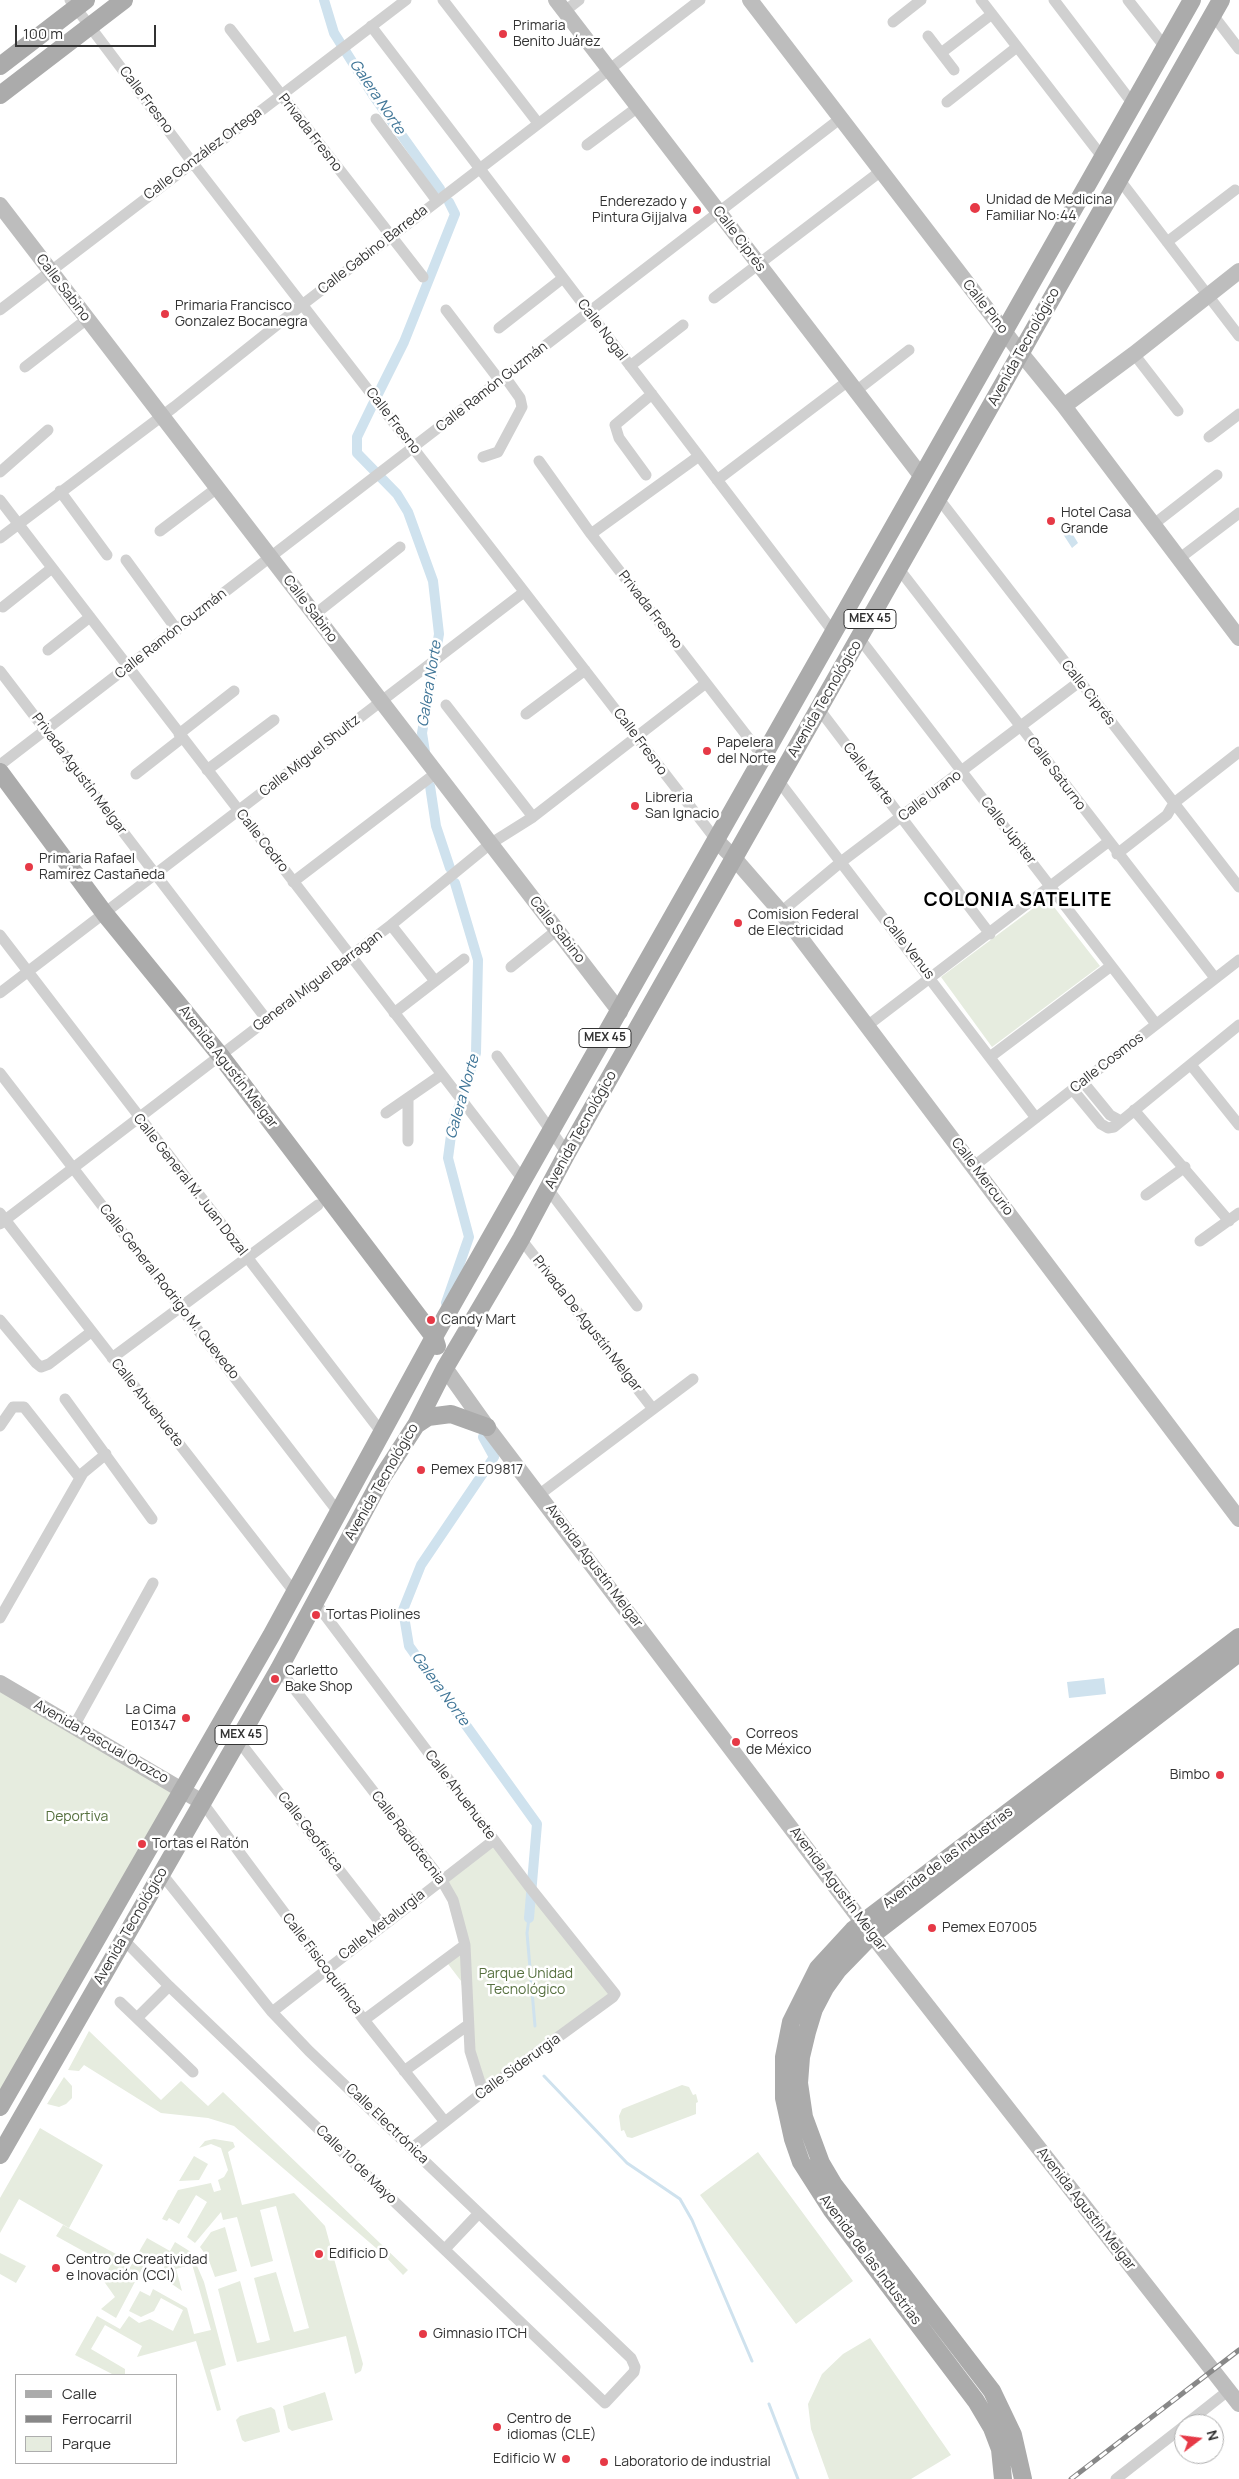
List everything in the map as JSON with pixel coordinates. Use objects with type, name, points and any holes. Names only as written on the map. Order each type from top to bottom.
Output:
[{"type":"main road","points":[[0,95],[124,0]]},
{"type":"main road","name":"Calle Pino","points":[[750,0],[1004,332],[1064,406],[1239,638]]},
{"type":"main road","name":"Avenida Tecnológico","points":[[0,2107],[295,1593],[431,1342],[552,1133],[1192,0]]},
{"type":"main road","points":[[0,66],[77,3]]},
{"type":"main road","name":"Calle Ciprés","points":[[560,6],[922,478]]},
{"type":"main road","name":"Avenida Tecnológico","points":[[0,2155],[279,1669],[383,1476],[416,1425],[445,1368],[521,1240],[567,1153],[1217,8]]},
{"type":"main road","name":"Calle Sabino","points":[[2,212],[50,271],[620,1012]]},
{"type":"main road","points":[[1064,406],[1134,354],[1239,271]]},
{"type":"main road","name":"Avenida Agustín Melgar","points":[[0,772],[100,917]]},
{"type":"main road","name":"Avenida Agustín Melgar","points":[[0,790],[100,917],[216,1058],[420,1319],[445,1368],[487,1427],[540,1494],[867,1929],[1239,2404]]},
{"type":"main road","name":"Calle Mercurio","points":[[716,841],[734,858],[780,912],[974,1166],[1239,1519]]},
{"type":"main road","name":"Avenida Agustín Melgar","points":[[216,1058],[318,1205],[431,1342]]},
{"type":"main road","points":[[420,1319],[438,1319],[447,1315]]},
{"type":"main road","points":[[416,1425],[428,1418],[451,1414],[487,1427]]},
{"type":"main road","name":"Avenida de las Industrias","points":[[1062,1780],[1239,1637]]},
{"type":"main road","name":"Avenida de las Industrias","points":[[1003,2479],[1000,2449],[992,2428],[976,2401],[814,2184],[801,2162],[788,2119],[783,2076],[786,2039],[798,2005],[818,1968],[840,1942],[867,1929],[1062,1780],[1239,1652]]},
{"type":"main road","name":"Avenida Pascual Orozco","points":[[0,1683],[202,1802]]},
{"type":"main road","name":"Avenida de las Industrias","points":[[867,1929],[825,1988],[814,2009],[801,2057],[799,2083],[804,2117],[810,2140],[834,2185],[992,2391],[1012,2434],[1023,2479]]},
{"type":"street","name":"Calle González Ortega","points":[[0,310],[406,0]]},
{"type":"street","points":[[443,0],[538,123]]},
{"type":"street","points":[[560,6],[579,0]]},
{"type":"street","name":"Calle Gabino Barreda","points":[[0,538],[162,416],[391,236],[700,0]]},
{"type":"street","points":[[892,22],[921,0]]},
{"type":"street","points":[[980,0],[1103,158]]},
{"type":"street","points":[[1054,0],[1133,104]]},
{"type":"street","points":[[1128,0],[1165,47]]},
{"type":"street","name":"Calle Fresno","points":[[77,3],[90,26],[192,162],[716,841]]},
{"type":"street","points":[[1217,8],[1239,49]]},
{"type":"street","points":[[941,53],[992,14]]},
{"type":"street","name":"Privada Fresno","points":[[230,29],[423,277]]},
{"type":"street","name":"Calle Nogal","points":[[366,30],[479,168],[834,633]]},
{"type":"street","points":[[928,36],[954,70]]},
{"type":"street","points":[[947,102],[1017,47]]},
{"type":"street","points":[[587,145],[638,107]]},
{"type":"street","name":"Calle Ramón Guzmán","points":[[0,765],[841,118]]},
{"type":"street","points":[[376,119],[437,201]]},
{"type":"street","points":[[714,298],[881,170]]},
{"type":"street","points":[[1119,179],[1239,336]]},
{"type":"street","points":[[1167,242],[1235,190]]},
{"type":"street","points":[[499,328],[563,278]]},
{"type":"street","points":[[446,310],[502,379],[520,398],[522,407],[498,452],[483,457]]},
{"type":"street","points":[[25,367],[87,319]]},
{"type":"street","points":[[630,366],[683,325]]},
{"type":"street","points":[[717,480],[852,386],[909,350]]},
{"type":"street","points":[[1134,354],[1178,411]]},
{"type":"street","points":[[646,475],[619,438],[615,425],[652,394]]},
{"type":"street","points":[[1209,437],[1239,414]]},
{"type":"street","points":[[0,472],[48,430]]},
{"type":"street","points":[[591,534],[699,456]]},
{"type":"street","name":"Privada Fresno","points":[[539,461],[591,534],[764,758]]},
{"type":"street","points":[[1154,524],[1217,475]]},
{"type":"street","points":[[160,531],[217,488]]},
{"type":"street","points":[[60,491],[107,555]]},
{"type":"street","name":"Calle Ciprés","points":[[939,499],[1239,887]]},
{"type":"street","name":"Calle Cedro","points":[[0,500],[524,1182]]},
{"type":"street","points":[[1180,558],[1239,513]]},
{"type":"street","points":[[314,615],[400,547]]},
{"type":"street","points":[[126,560],[177,630]]},
{"type":"street","points":[[3,607],[52,568]]},
{"type":"street","name":"Calle Saturno","points":[[899,569],[1117,854],[1215,978]]},
{"type":"street","name":"Calle Miguel Shultz","points":[[0,993],[524,592]]},
{"type":"street","points":[[48,650],[90,617]]},
{"type":"street","name":"Calle Júpiter","points":[[860,638],[1156,1024]]},
{"type":"street","points":[[526,714],[585,670]]},
{"type":"street","name":"Privada Agustín Melgar","points":[[0,671],[267,1020]]},
{"type":"street","name":"Calle Urano","points":[[780,912],[841,862],[1080,682]]},
{"type":"street","name":"General Miguel Barragan","points":[[2,1219],[73,1168],[391,925],[490,844],[533,817],[706,684]]},
{"type":"street","points":[[136,774],[234,691]]},
{"type":"street","points":[[446,705],[533,817]]},
{"type":"street","name":"Calle Marte","points":[[819,709],[990,934]]},
{"type":"street","points":[[207,770],[274,720]]},
{"type":"street","points":[[1117,854],[1167,815],[1174,803],[1237,759]]},
{"type":"street","points":[[293,882],[436,773]]},
{"type":"street","name":"Calle Venus","points":[[778,780],[1036,1118]]},
{"type":"street","points":[[867,1026],[990,934],[1108,842]]},
{"type":"street","points":[[391,925],[435,980]]},
{"type":"street","points":[[511,967],[557,930]]},
{"type":"street","name":"Calle General M. Juan Dozal","points":[[0,935],[382,1433]]},
{"type":"street","points":[[394,1013],[464,959]]},
{"type":"street","name":"Calle Cosmos","points":[[974,1166],[1239,960]]},
{"type":"street","points":[[990,1057],[1111,966]]},
{"type":"street","points":[[1073,1090],[1097,1120],[1105,1127],[1114,1127],[1237,1026]]},
{"type":"street","points":[[497,1056],[567,1153]]},
{"type":"street","points":[[1191,1065],[1239,1125]]},
{"type":"street","name":"Calle General Rodrigo M. Quevedo","points":[[0,1073],[338,1512]]},
{"type":"street","points":[[386,1113],[441,1075]]},
{"type":"street","points":[[1082,1082],[1110,1115],[1121,1121]]},
{"type":"street","points":[[408,1098],[408,1141]]},
{"type":"street","points":[[1134,1110],[1185,1167],[1229,1221]]},
{"type":"street","points":[[1146,1195],[1185,1167]]},
{"type":"street","points":[[548,1189],[638,1306]]},
{"type":"street","points":[[112,1358],[318,1205]]},
{"type":"street","points":[[1200,1241],[1239,1213]]},
{"type":"street","name":"Calle Ahuehuete","points":[[2,1219],[295,1593]]},
{"type":"street","name":"Privada De Agustín Melgar","points":[[521,1240],[653,1408]]},
{"type":"street","points":[[0,1320],[36,1364],[41,1366],[49,1364],[91,1332]]},
{"type":"street","points":[[540,1494],[693,1379]]},
{"type":"street","points":[[65,1399],[152,1519]]},
{"type":"street","points":[[0,1426],[10,1410],[18,1406],[27,1409],[80,1478]]},
{"type":"street","points":[[0,1618],[80,1478],[106,1454]]},
{"type":"street","points":[[74,1726],[153,1583]]},
{"type":"street","name":"Calle Ahuehuete","points":[[315,1602],[547,1910],[609,1986]]},
{"type":"street","name":"Calle Radiotecnia","points":[[279,1669],[441,1879],[453,1900],[465,1945],[471,2058],[483,2092]]},
{"type":"street","name":"Calle Geofísica","points":[[238,1740],[382,1925]]},
{"type":"street","name":"Calle Fisicoquímica","points":[[202,1802],[364,2020],[445,2122]]},
{"type":"street","name":"Calle Metalurgia","points":[[272,2012],[325,1968],[494,1840]]},
{"type":"street","name":"Calle Electrónica","points":[[161,1873],[272,2012],[309,2051],[631,2358]]},
{"type":"street","name":"Calle 10 de Mayo","points":[[123,1939],[168,1986],[605,2403],[635,2371],[631,2358]]},
{"type":"street","points":[[364,2020],[465,1945]]},
{"type":"street","points":[[137,2018],[168,1986]]},
{"type":"street","name":"Calle Siderurgia","points":[[412,2148],[483,2092],[613,1997],[614,1992],[609,1986]]},
{"type":"street","points":[[120,2002],[193,2072]]},
{"type":"street","points":[[404,2071],[468,2025]]},
{"type":"street","points":[[445,2249],[479,2213]]},
{"type":"street","points":[[1199,2414],[1229,2390]]},
{"type":"street","points":[[1116,2479],[1174,2434]]},
{"type":"green space","points":[[1047,898],[1100,966],[992,1047],[941,977]]},
{"type":"green space","name":"Deportiva","points":[[0,1683],[182,1789],[0,2108]]},
{"type":"green space","name":"Parque Unidad Tecnológico","points":[[493,1843],[614,1995],[481,2093],[461,1981],[445,1960],[461,1948],[442,1879]]},
{"type":"green space","points":[[89,2031],[161,2100],[181,2081],[208,2106],[223,2092],[408,2270],[403,2275],[383,2254],[234,2126],[208,2118],[161,2113],[84,2065],[79,2071],[68,2070]]},
{"type":"green space","points":[[64,2077],[72,2086],[72,2098],[66,2104],[59,2107],[47,2104]]},
{"type":"green space","points":[[682,2085],[689,2087],[693,2095],[696,2094],[698,2102],[696,2103],[696,2114],[632,2138],[627,2137],[624,2130],[621,2131],[619,2116],[622,2109]]},
{"type":"green space","points":[[40,2128],[103,2165],[69,2228],[19,2199],[0,2233],[0,2198]]},
{"type":"green space","points":[[214,2139],[233,2142],[235,2147],[228,2152],[242,2205],[294,2193],[325,2226],[363,2364],[361,2371],[355,2374],[346,2336],[237,2362],[218,2289],[240,2281],[257,2343],[270,2340],[254,2278],[276,2272],[294,2332],[309,2328],[276,2206],[260,2210],[273,2261],[251,2267],[237,2217],[223,2220],[221,2212],[195,2243],[187,2237],[207,2202],[196,2195],[179,2224],[169,2218],[167,2221],[162,2219],[178,2190],[211,2183],[214,2192],[221,2190],[218,2180],[224,2177],[228,2170],[221,2148],[211,2144],[199,2148],[205,2141]]},
{"type":"green space","points":[[758,2152],[853,2281],[796,2324],[700,2195]]},
{"type":"green space","points":[[194,2156],[208,2164],[199,2180],[179,2181]]},
{"type":"green space","points":[[63,2225],[116,2254],[113,2260],[129,2269],[147,2238],[170,2251],[175,2242],[191,2252],[204,2282],[226,2365],[210,2370],[221,2410],[217,2411],[196,2341],[137,2357],[142,2346],[105,2325],[91,2349],[125,2369],[125,2374],[112,2374],[75,2355],[97,2316],[120,2329],[129,2316],[139,2323],[150,2319],[173,2331],[183,2310],[161,2298],[154,2311],[141,2317],[129,2311],[140,2291],[150,2296],[153,2289],[187,2308],[194,2334],[211,2330],[192,2264],[176,2269],[182,2291],[160,2276],[165,2265],[148,2257],[116,2318],[101,2309],[115,2297],[103,2280],[110,2266],[56,2236]]},
{"type":"green space","points":[[225,2227],[237,2271],[215,2277],[208,2258],[200,2247],[211,2232]]},
{"type":"green space","points":[[0,2253],[26,2266],[16,2283],[0,2274]]},
{"type":"green space","points":[[870,2338],[951,2455],[911,2479],[829,2479],[811,2429],[808,2404],[822,2374],[843,2354]]},
{"type":"green space","points":[[325,2392],[333,2420],[292,2431],[288,2428],[283,2406]]},
{"type":"green space","points":[[271,2407],[275,2410],[280,2432],[245,2442],[242,2440],[236,2420],[240,2416]]},
{"type":"water","points":[[1069,528],[1078,543],[1072,548],[1063,534]]},
{"type":"water","points":[[1104,1678],[1106,1694],[1069,1698],[1067,1682]]},
{"type":"waterway","name":"Galera Norte","points":[[324,0],[334,33],[373,95],[440,189]]},
{"type":"waterway","name":"Galera Norte","points":[[378,394],[404,342],[455,214],[449,202]]},
{"type":"waterway","name":"Galera Norte","points":[[373,404],[357,437],[357,453],[397,494],[408,512],[433,581],[439,634],[422,733],[425,752]]},
{"type":"waterway","name":"Galera Norte","points":[[430,786],[436,826],[450,868]]},
{"type":"waterway","name":"Galera Norte","points":[[446,1303],[469,1237],[448,1158],[452,1128],[476,1053],[478,960],[455,883]]},
{"type":"waterway","name":"Galera Norte","points":[[483,1437],[494,1457],[421,1565],[403,1610],[409,1646],[537,1824],[529,1918]]},
{"type":"waterway","points":[[529,1918],[527,1933],[535,2026]]},
{"type":"waterway","points":[[544,2076],[627,2163],[680,2199],[692,2220],[752,2361]]},
{"type":"waterway","points":[[769,2404],[798,2479]]},
{"type":"railway","points":[[1071,2479],[1239,2350]]},
{"type":"place","name":"Primaria Benito Juárez","points":[[503,34]]},
{"type":"place","name":"Unidad de Medicina Familiar No:44","points":[[975,208]]},
{"type":"place","name":"Enderezado y Pintura Gijjalva","points":[[697,210]]},
{"type":"place","name":"Primaria Francisco Gonzalez Bocanegra","points":[[165,314]]},
{"type":"place","name":"Hotel Casa Grande","points":[[1051,521]]},
{"type":"place","name":"Papelera del Norte","points":[[707,751]]},
{"type":"place","name":"Libreria San Ignacio","points":[[635,806]]},
{"type":"place","name":"Primaria Rafael Ramírez Castañeda","points":[[29,867]]},
{"type":"place","name":"Comision Federal de Electricidad","points":[[738,923]]},
{"type":"place","name":"Candy Mart","points":[[431,1320]]},
{"type":"place","name":"Pemex E09817","points":[[421,1470]]},
{"type":"place","name":"Tortas Piolines","points":[[316,1615]]},
{"type":"place","name":"Carletto Bake Shop","points":[[275,1679]]},
{"type":"place","name":"La Cima E01347","points":[[186,1718]]},
{"type":"place","name":"Correos de México","points":[[736,1742]]},
{"type":"place","name":"Bimbo","points":[[1220,1775]]},
{"type":"place","name":"Tortas el Ratón","points":[[142,1844]]},
{"type":"place","name":"Pemex E07005","points":[[932,1928]]},
{"type":"place","name":"Edificio D","points":[[319,2254]]},
{"type":"place","name":"Centro de Creatividad e Inovación (CCI)","points":[[56,2268]]},
{"type":"place","name":"Gimnasio ITCH","points":[[423,2334]]},
{"type":"place","name":"Centro de idiomas (CLE)","points":[[497,2427]]},
{"type":"place","name":"Edificio W","points":[[566,2459]]},
{"type":"place","name":"Laboratorio de industrial","points":[[604,2462]]},
{"type":"district","name":"COLONIA SATELITE","points":[[1018,901]]}]
